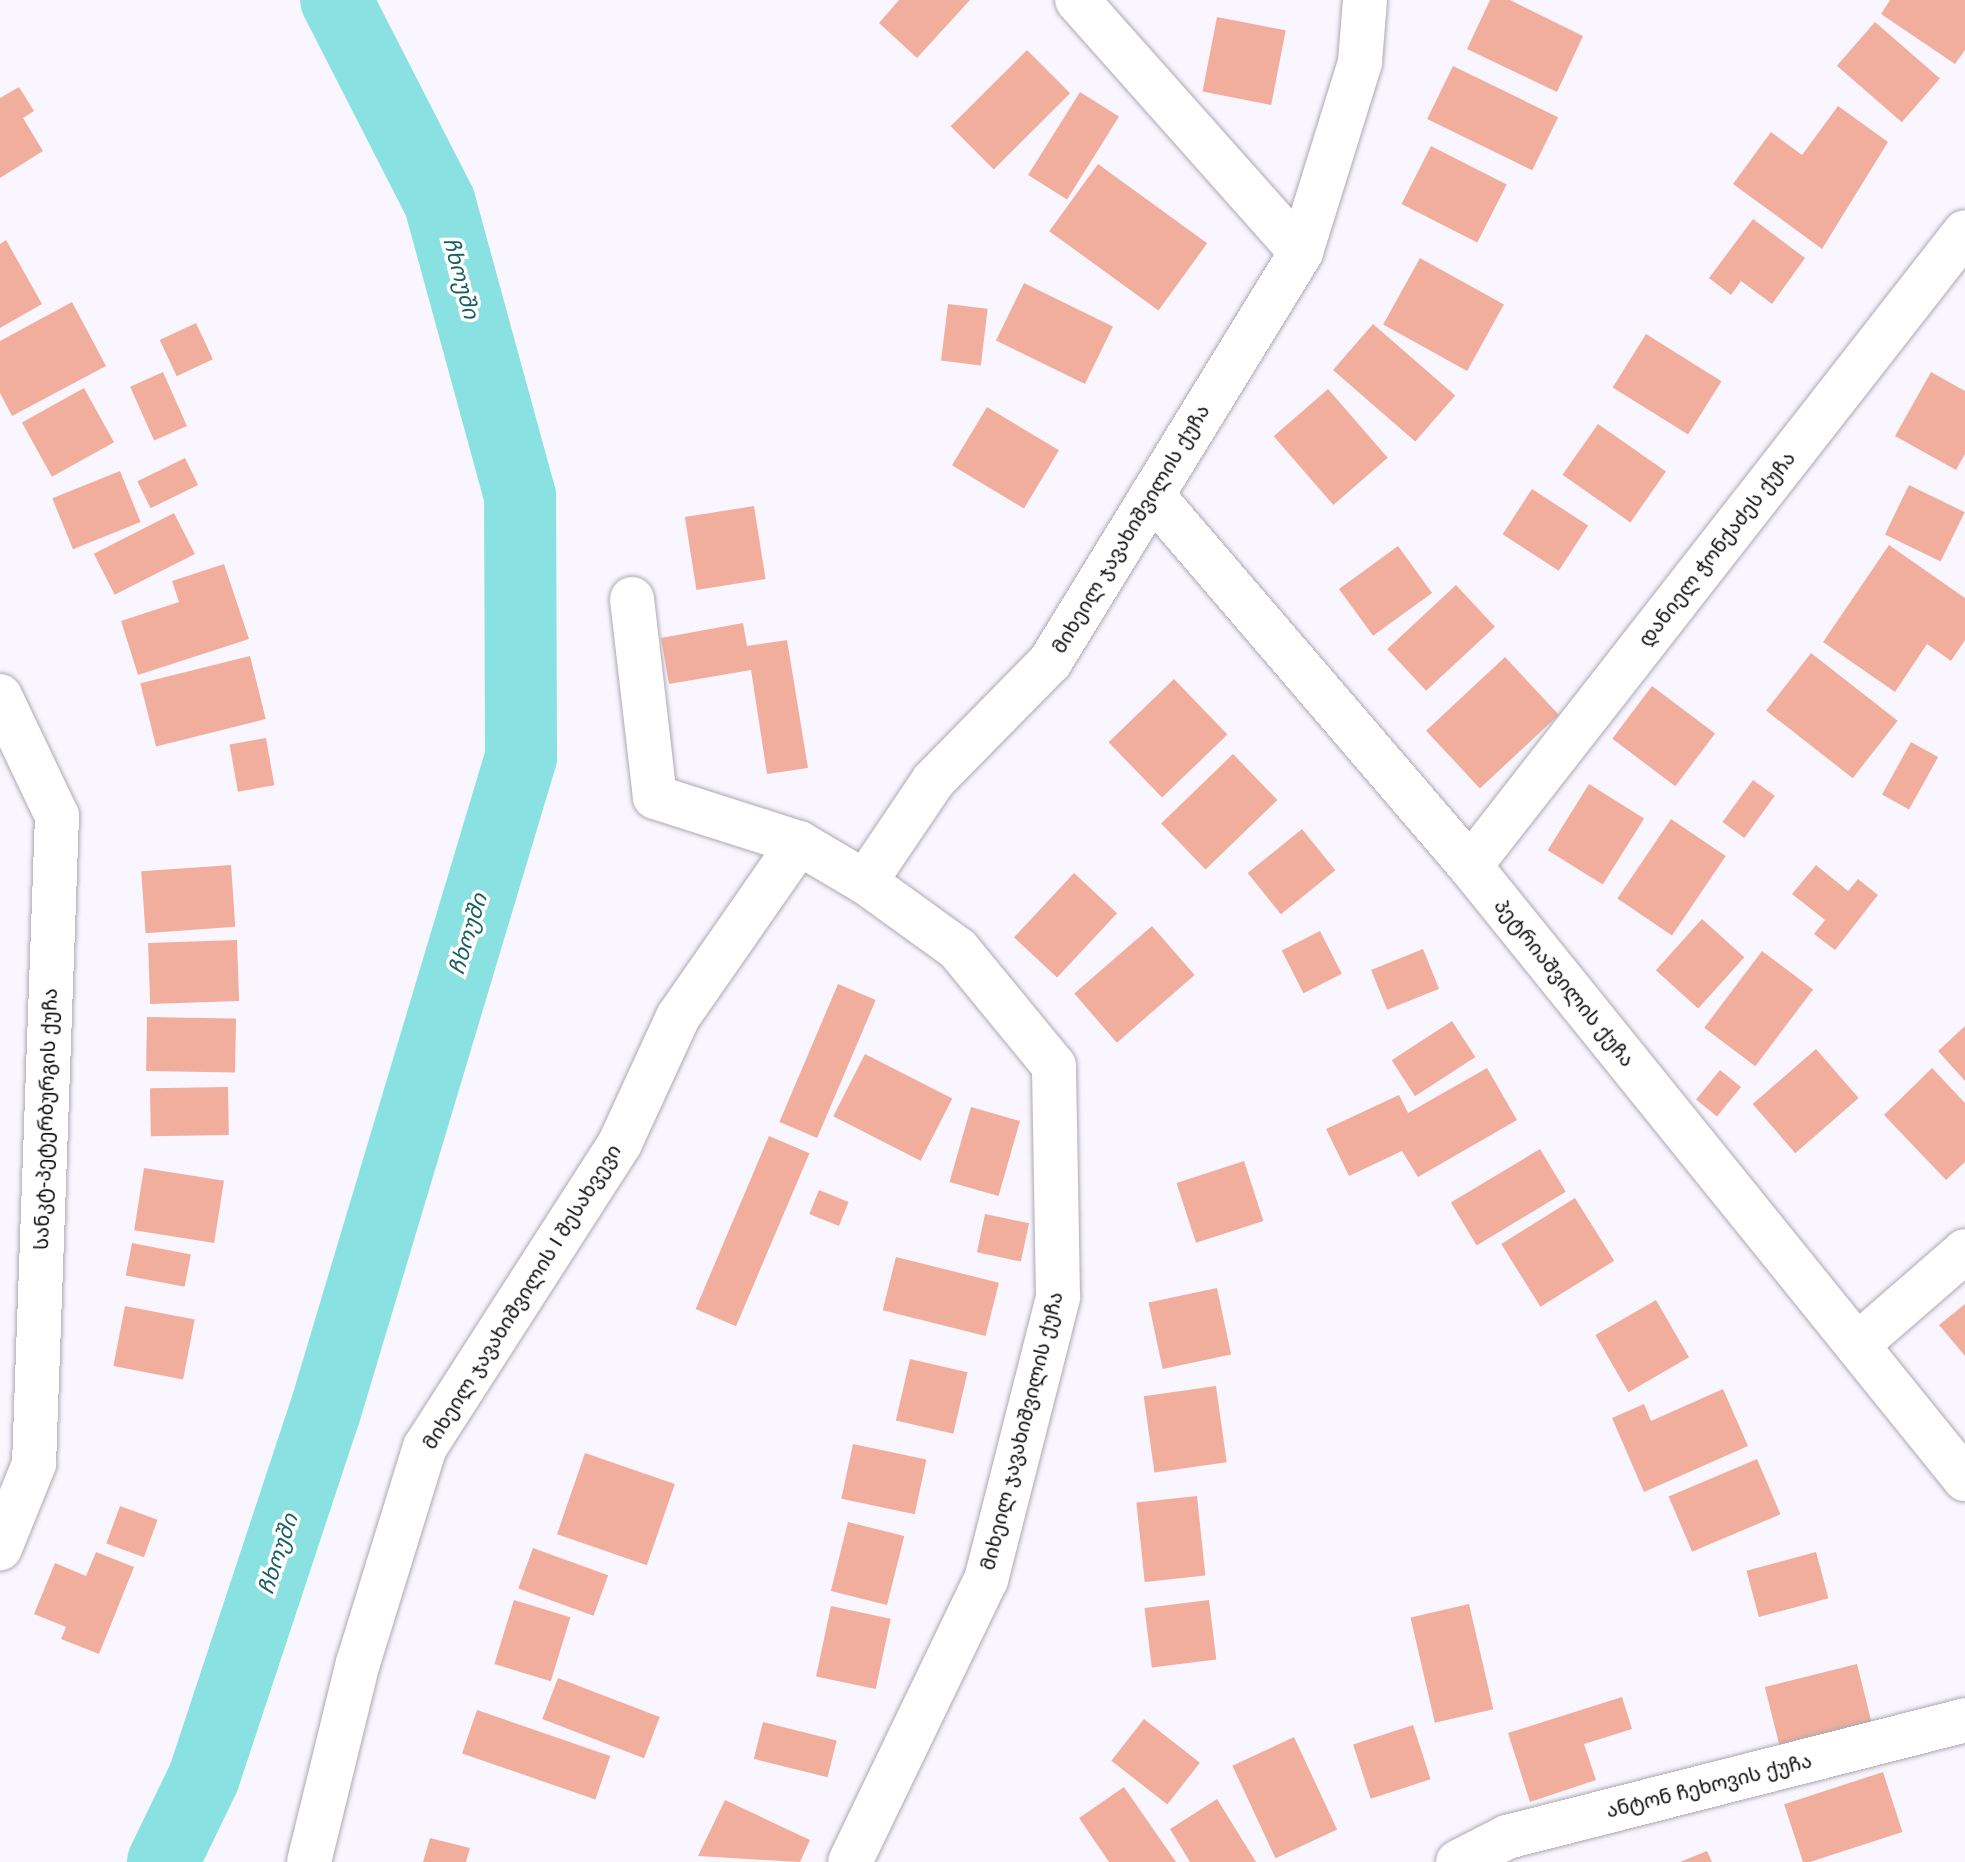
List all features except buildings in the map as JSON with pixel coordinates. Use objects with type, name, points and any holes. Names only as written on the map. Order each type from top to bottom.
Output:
[{"type":"street","points":[[1077,0],[1301,252]]},
{"type":"street","name":"მიხეილ ჯავახიშვილის ქუჩა","points":[[850,1862],[986,1580],[1058,1297],[1054,1066],[958,949],[865,882],[933,781],[1050,662],[1301,252],[1360,62],[1365,0]]},
{"type":"street","name":"დანიელ ჭონქაძეს ქუჩა","points":[[1470,866],[1965,232]]},
{"type":"street","name":"პეტრიაშვილის ქუჩა","points":[[1152,495],[1470,866],[1965,1479]]},
{"type":"street","points":[[632,599],[655,797],[799,843],[865,882]]},
{"type":"street","name":"სანკტ-პეტერბურგის ქუჩა","points":[[0,696],[57,816],[34,1464],[0,1548]]},
{"type":"street","name":"მიხეილ ჯავახიშვილის I შესახვევი","points":[[309,1862],[358,1663],[425,1447],[620,1143],[678,1017],[799,843]]},
{"type":"street","points":[[1857,1345],[1965,1251]]},
{"type":"street","name":"ანტონ ჩეხოვის ქუჩა","points":[[1458,1862],[1507,1837],[1965,1720]]},
{"type":"waterway","name":"ჩხოუში","points":[[163,1862],[204,1777],[324,1415],[521,757],[520,496],[440,203],[336,0]]}]
